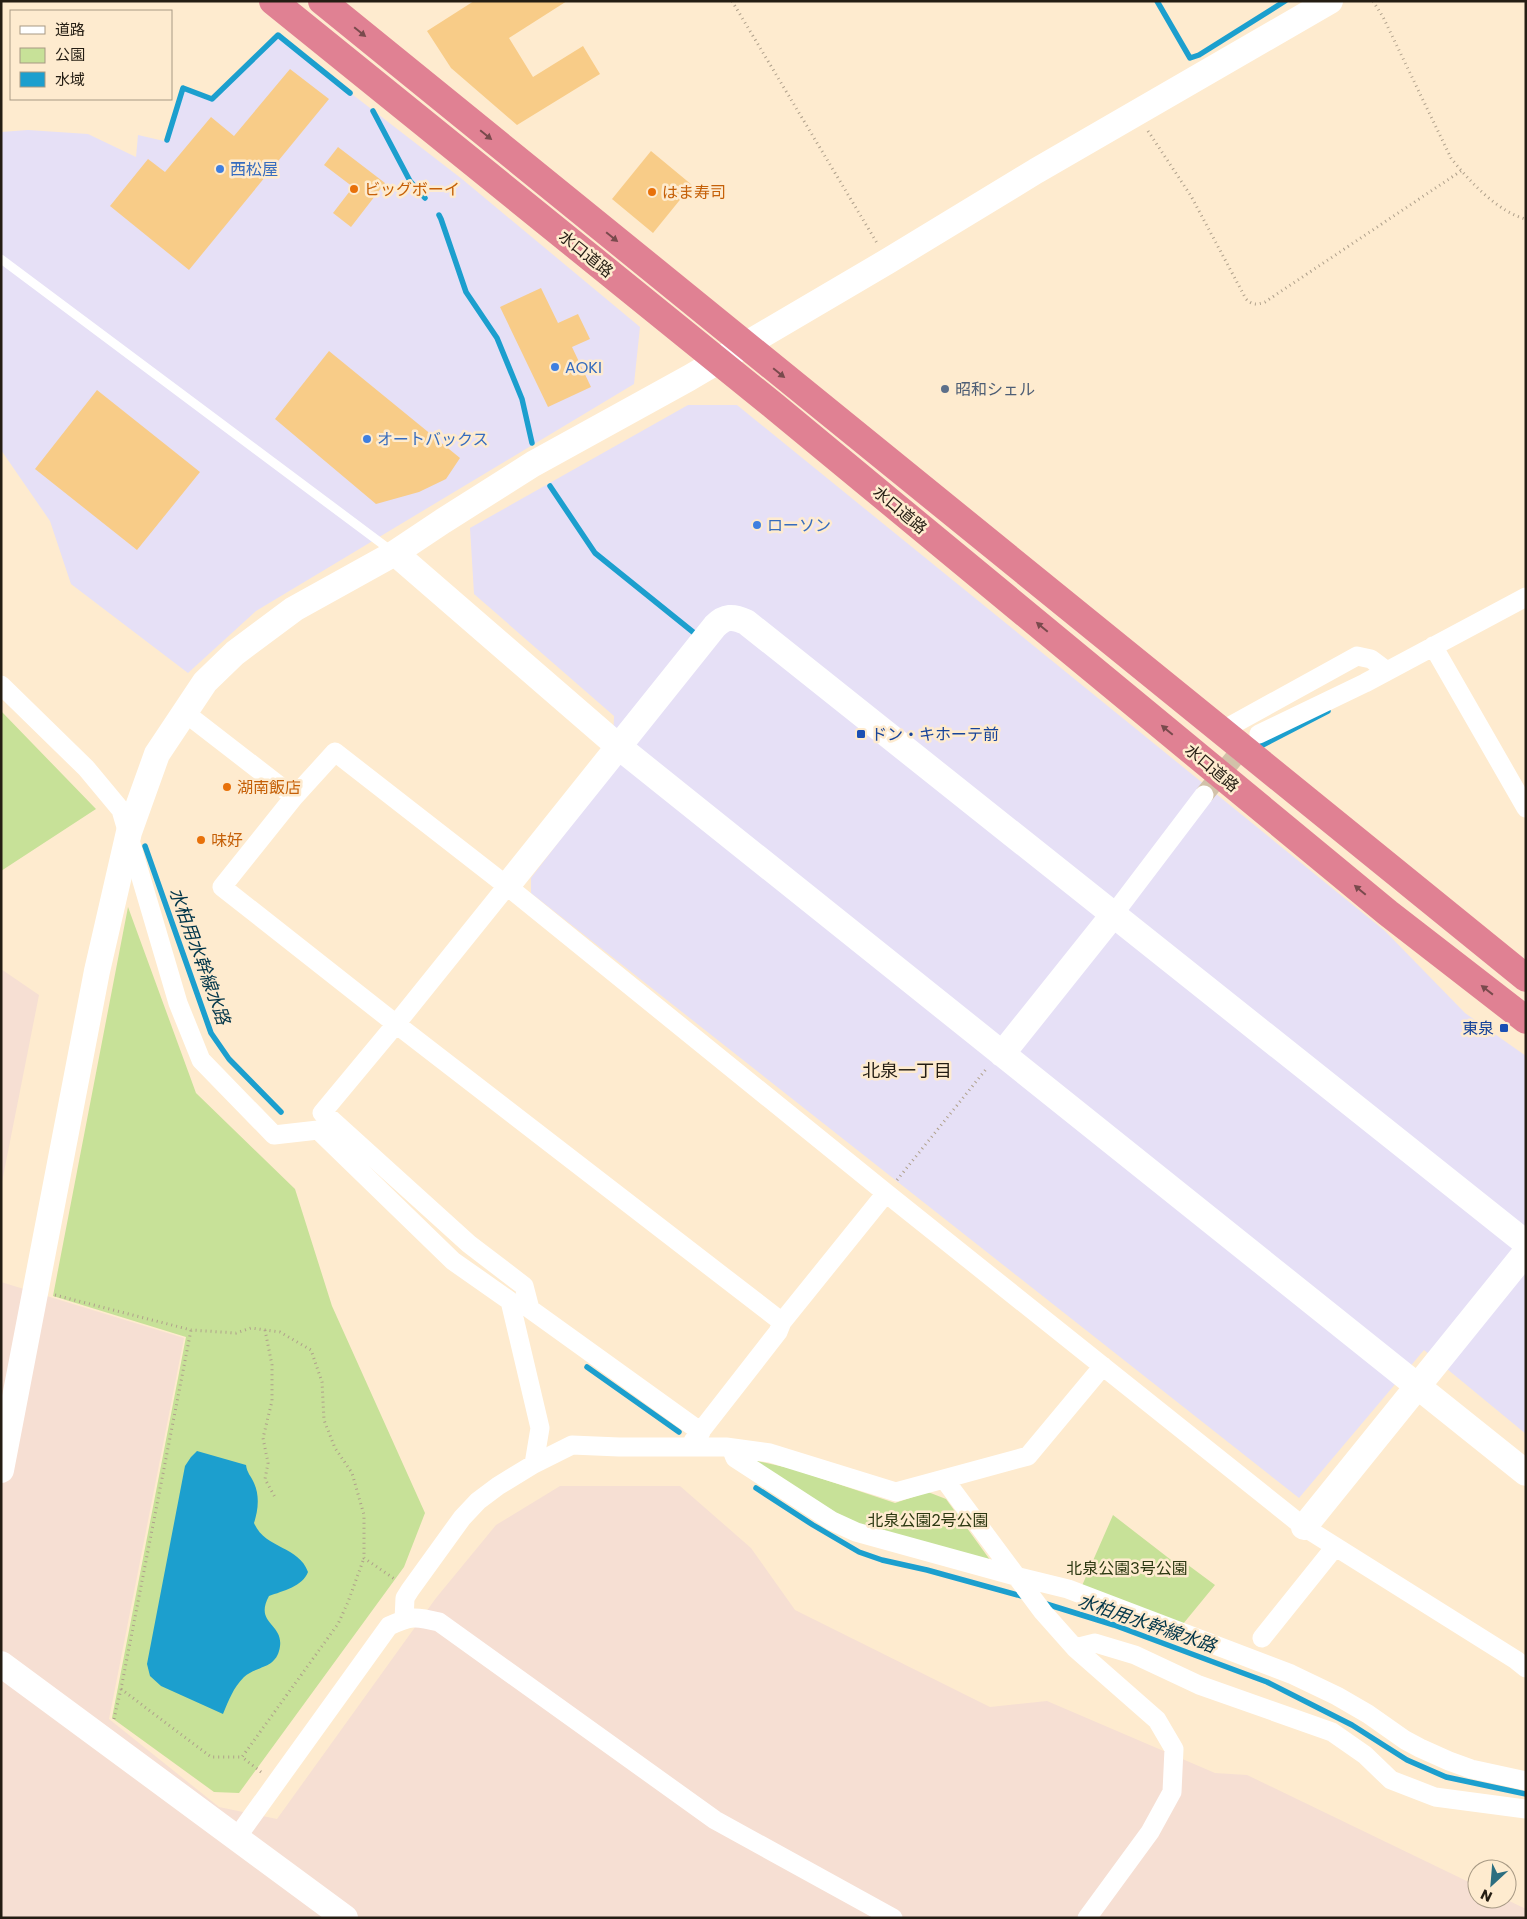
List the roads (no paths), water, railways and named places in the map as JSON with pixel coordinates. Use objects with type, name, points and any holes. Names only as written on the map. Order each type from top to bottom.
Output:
[{"type":"highway","name":"水口道路","points":[[273,1],[718,361],[1388,913],[1526,1020]]},
{"type":"highway","name":"水口道路","points":[[322,1],[744,346],[1526,978]]},
{"type":"street","points":[[1,1470],[97,971],[129,832],[157,754],[205,682],[235,653],[294,609],[395,553],[533,464],[744,346],[1036,171],[1330,1]]},
{"type":"street","points":[[395,553],[618,747],[1526,1473]]},
{"type":"street","points":[[1259,734],[1387,671],[1526,597]]},
{"type":"street","points":[[695,1439],[530,1309],[524,1286],[469,1244],[322,1113],[396,1024],[715,626],[721,620],[729,617],[737,617],[746,622],[1526,1243]]},
{"type":"street","points":[[1433,646],[1526,808]]},
{"type":"street","points":[[1221,730],[1357,656],[1371,659],[1387,671]]},
{"type":"street","points":[[1,685],[86,768],[121,810],[178,1003],[201,1060],[274,1135],[318,1130],[454,1261],[510,1301],[540,1428],[534,1464]]},
{"type":"street","points":[[184,712],[294,797]]},
{"type":"street","points":[[782,1322],[222,887],[294,797],[335,752],[507,886],[886,1193],[1304,1527],[1526,1668]]},
{"type":"street","points":[[1002,1054],[1113,915],[1204,795]]},
{"type":"street","points":[[695,1439],[778,1332],[782,1322],[886,1193]]},
{"type":"street","points":[[1304,1527],[1526,1252]]},
{"type":"street","points":[[500,1294],[512,1277]]},
{"type":"street","points":[[404,1620],[406,1598],[410,1590],[462,1518],[478,1501],[534,1464],[572,1445],[619,1447],[695,1439],[731,1448],[770,1453],[896,1492],[1028,1456],[1103,1366]]},
{"type":"street","points":[[731,1448],[735,1458],[832,1521],[856,1532],[1021,1582],[1068,1588],[1291,1674],[1337,1696],[1420,1748],[1471,1769],[1526,1781]]},
{"type":"street","points":[[944,1479],[1043,1612],[1076,1648],[1157,1720],[1174,1749],[1172,1792],[1150,1832],[1087,1918]]},
{"type":"street","points":[[1262,1638],[1335,1547]]},
{"type":"street","points":[[237,1838],[389,1626],[417,1617],[439,1622],[715,1820],[894,1918]]},
{"type":"street","points":[[1076,1648],[1095,1643],[1134,1654],[1199,1685],[1332,1732],[1365,1755],[1391,1780],[1435,1797],[1526,1810]]},
{"type":"street","points":[[1,1664],[345,1918]]},
{"type":"lane","points":[[1,259],[395,553]]},
{"type":"water","points":[[197,1451],[246,1465],[258,1498],[254,1523],[259,1532],[297,1557],[304,1563],[308,1572],[302,1581],[286,1590],[269,1596],[265,1606],[265,1613],[267,1619],[279,1635],[280,1642],[277,1657],[269,1664],[249,1673],[240,1681],[223,1714],[161,1686],[150,1676],[147,1664],[185,1466]]},
{"type":"waterway","points":[[1157,1],[1190,58],[1199,55],[1285,1]]},
{"type":"waterway","points":[[167,140],[183,88],[212,99],[278,35],[350,93]]},
{"type":"waterway","points":[[373,111],[410,181],[425,198]]},
{"type":"waterway","points":[[439,215],[466,292],[497,338],[522,399],[532,443]]},
{"type":"waterway","points":[[550,486],[595,553],[693,632]]},
{"type":"waterway","points":[[1257,748],[1328,711]]},
{"type":"waterway","name":"水柏用水幹線水路","points":[[145,846],[211,1033],[229,1059],[281,1112]]},
{"type":"waterway","name":"水柏用水幹線水路","points":[[587,1367],[679,1432]]},
{"type":"waterway","name":"水柏用水幹線水路","points":[[756,1488],[859,1552],[882,1560],[927,1570],[1025,1597]]},
{"type":"waterway","name":"水柏用水幹線水路","points":[[1043,1603],[1114,1625],[1267,1682],[1352,1725],[1407,1760],[1446,1777],[1526,1794]]},
{"type":"tunnel","points":[[1204,795],[1250,741]]},
{"type":"place","name":"西松屋","points":[[220,169]]},
{"type":"place","name":"ビッグボーイ","points":[[354,189]]},
{"type":"place","name":"はま寿司","points":[[652,192]]},
{"type":"place","name":"AOKI","points":[[555,367]]},
{"type":"place","name":"昭和シェル","points":[[945,389]]},
{"type":"place","name":"オートバックス","points":[[367,439]]},
{"type":"place","name":"ローソン","points":[[757,525]]},
{"type":"place","name":"ドン・キホーテ前","points":[[861,734]]},
{"type":"place","name":"湖南飯店","points":[[227,787]]},
{"type":"place","name":"味好","points":[[201,840]]},
{"type":"place","name":"東泉","points":[[1504,1028]]},
{"type":"district","name":"北泉一丁目","points":[[907,1070]]},
{"type":"park label","name":"北泉公園2号公園","points":[[928,1520]]},
{"type":"park label","name":"北泉公園3号公園","points":[[1127,1568]]}]
